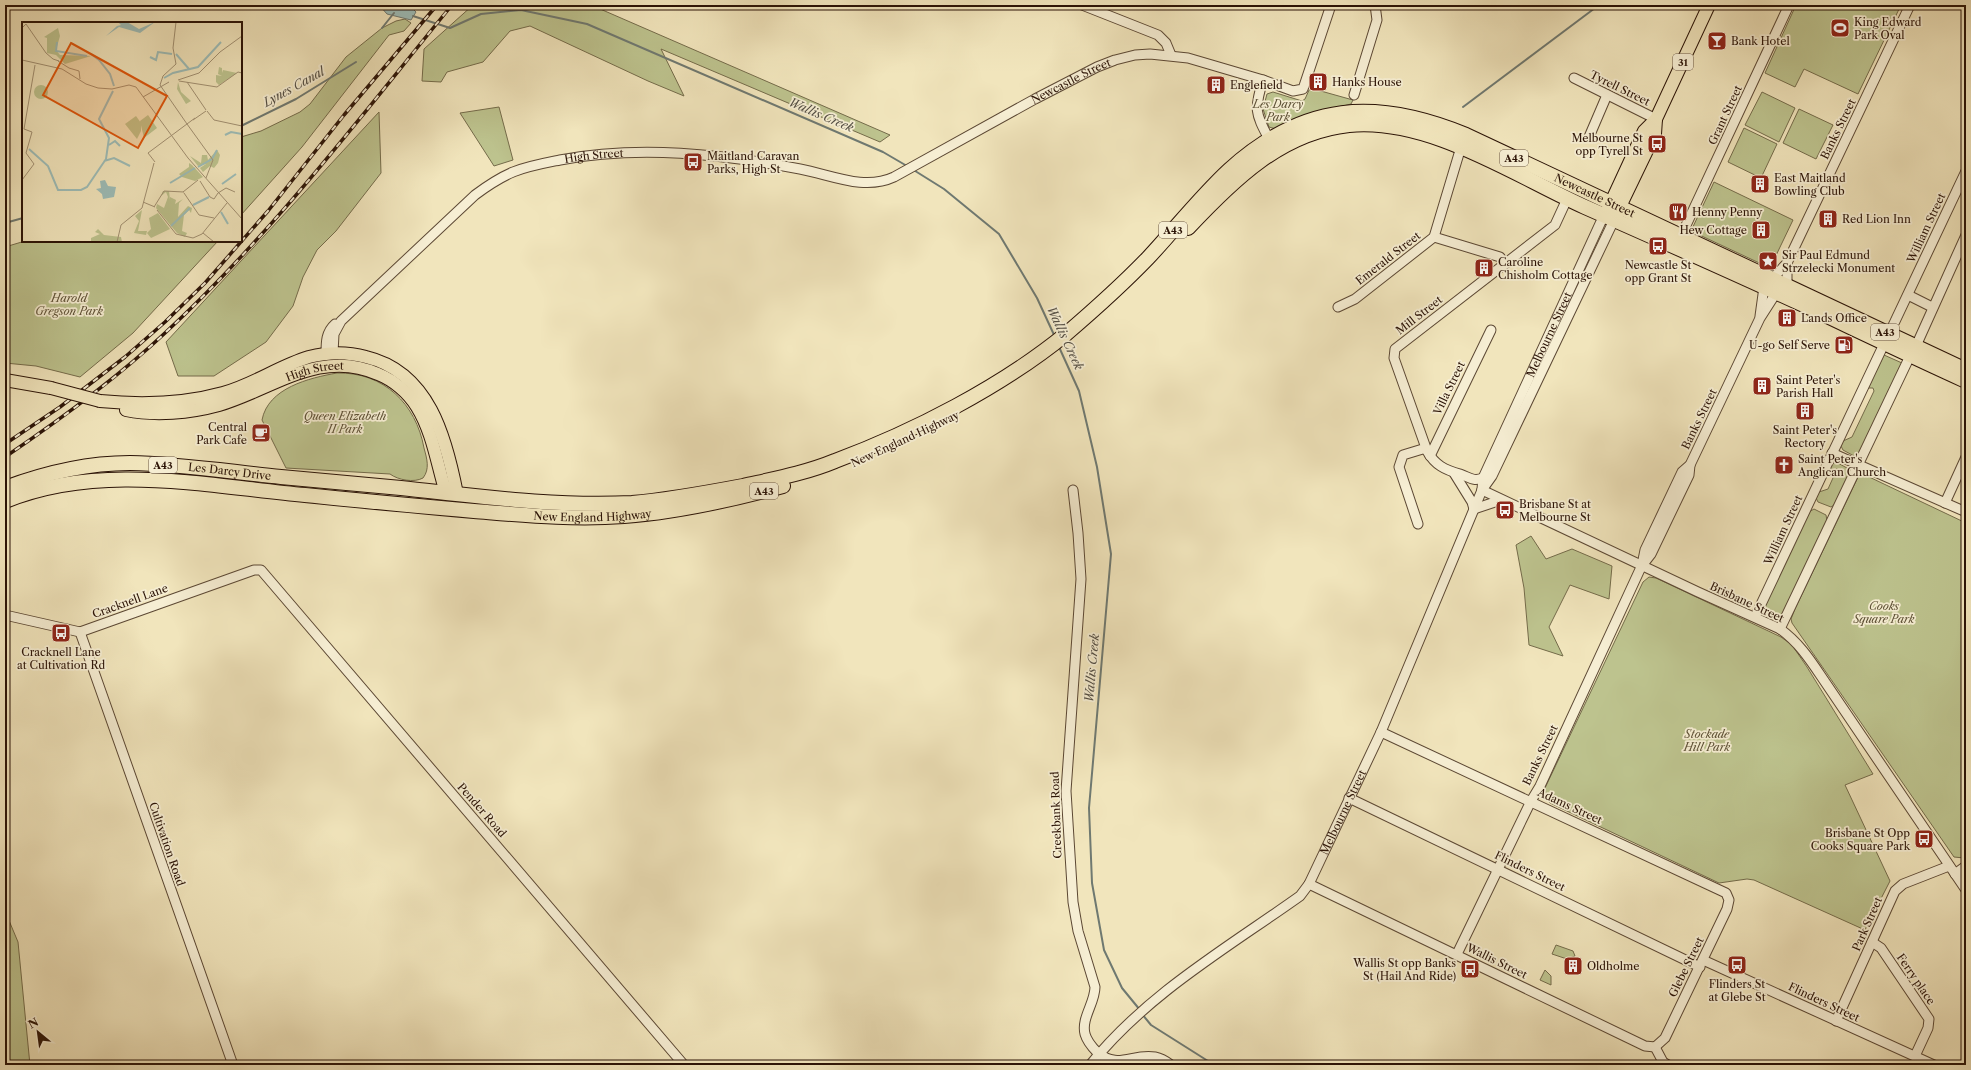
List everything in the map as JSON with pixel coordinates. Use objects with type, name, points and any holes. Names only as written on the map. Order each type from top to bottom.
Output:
[{"type":"highway","name":"Newcastle Street","points":[[1272,144],[1349,125],[1399,128],[1464,141],[1612,212],[1913,351],[1966,381]]},
{"type":"highway","name":"Newcastle Street","points":[[1464,141],[1567,199],[1612,212],[1682,236],[1775,286]]},
{"type":"highway","name":"New England Highway","points":[[449,509],[540,516],[624,516],[665,511],[753,494],[833,472],[887,449],[962,412],[1043,357],[1081,327],[1149,269],[1219,196],[1256,164],[1272,144]]},
{"type":"highway","name":"Newcastle Street","points":[[1913,351],[1966,370]]},
{"type":"highway","name":"New England Highway","points":[[451,493],[506,500],[608,504],[677,498],[770,480],[830,463],[915,426],[1043,357]]},
{"type":"highway","name":"Les Darcy Drive","points":[[5,488],[47,474],[73,468],[129,463],[451,493]]},
{"type":"highway","name":"Les Darcy Drive","points":[[5,501],[43,489],[75,482],[130,480],[449,509]]},
{"type":"highway","name":"High Street","points":[[449,509],[451,493]]},
{"type":"main road","name":"Melbourne Street","points":[[1612,212],[1644,131],[1656,119],[1709,5]]},
{"type":"main road","name":"High Street","points":[[5,380],[51,388],[100,401],[146,404],[207,403],[298,373],[330,357],[367,369],[389,379],[405,392],[416,406],[425,422],[451,493]]},
{"type":"street","points":[[1082,5],[1158,35],[1166,44],[1171,55]]},
{"type":"street","name":"Newcastle Street","points":[[894,177],[1035,99],[1098,67],[1115,60],[1135,55],[1171,55],[1188,58],[1263,80],[1293,91],[1299,91],[1305,88],[1331,5]]},
{"type":"street","points":[[1354,95],[1377,20],[1375,5]]},
{"type":"street","name":"Grant Street","points":[[1682,236],[1789,5]]},
{"type":"street","name":"Banks Street","points":[[1457,954],[1531,801],[1540,786],[1642,565],[1645,550],[1682,472],[1690,465],[1910,5]]},
{"type":"street","name":"Tyrell Street","points":[[1574,78],[1656,119]]},
{"type":"street","points":[[1263,80],[1256,107],[1258,119],[1272,144]]},
{"type":"street","points":[[1589,136],[1607,95]]},
{"type":"street","name":"Emerald Street","points":[[1338,306],[1355,299],[1434,237],[1464,141]]},
{"type":"street","name":"High Street","points":[[330,357],[330,338],[337,326],[346,316],[475,195],[491,183],[514,172],[545,163],[587,155],[631,152],[690,154],[743,159],[802,169],[859,183],[876,183],[894,177]]},
{"type":"street","name":"William Street","points":[[1755,617],[1966,171]]},
{"type":"street","name":"Mill Street","points":[[1428,452],[1394,358],[1395,349],[1555,225],[1567,199]]},
{"type":"street","name":"Melbourne Street","points":[[1482,490],[1483,478],[1612,212]]},
{"type":"street","name":"Melbourne Street","points":[[1090,1065],[1122,1030],[1159,997],[1218,952],[1300,896],[1309,884],[1381,732],[1482,490],[1492,476],[1612,212]]},
{"type":"street","points":[[1780,629],[1913,351],[1932,306],[1966,235]]},
{"type":"street","points":[[1434,237],[1500,257],[1505,264]]},
{"type":"street","name":"Banks Street","points":[[1760,318],[1787,263]]},
{"type":"street","points":[[1908,295],[1932,306]]},
{"type":"street","name":"Villa Street","points":[[1428,452],[1491,330]]},
{"type":"street","points":[[1418,524],[1399,467],[1403,455],[1428,452],[1435,463],[1454,473],[1472,480],[1483,478]]},
{"type":"street","points":[[1832,453],[1966,512]]},
{"type":"street","points":[[1945,503],[1966,457]]},
{"type":"street","points":[[1454,473],[1472,502],[1474,509],[1501,500]]},
{"type":"street","name":"Creekbank Road","points":[[1073,490],[1081,579],[1066,791],[1073,902],[1078,931],[1095,987],[1095,994],[1085,1022],[1085,1034],[1090,1045],[1108,1061],[1123,1063],[1143,1057],[1154,1057],[1171,1065]]},
{"type":"street","name":"Brisbane Street","points":[[1482,490],[1755,617],[1780,629],[1792,637],[1802,648],[1966,890]]},
{"type":"street","name":"Cracknell Lane","points":[[80,632],[254,570],[261,570]]},
{"type":"street","name":"Pender Road","points":[[261,570],[684,1065]]},
{"type":"street","points":[[5,615],[80,632]]},
{"type":"street","name":"Cultivation Road","points":[[80,632],[232,1065]]},
{"type":"street","name":"Adams Street","points":[[1381,732],[1726,893]]},
{"type":"street","name":"Flinders Street","points":[[1349,798],[1701,964],[1836,1021],[1934,1065]]},
{"type":"street","name":"Park Street","points":[[1836,1021],[1895,891],[1903,884],[1949,866]]},
{"type":"street","points":[[1955,874],[1966,866]]},
{"type":"street","name":"Wallis Street","points":[[1309,884],[1457,954],[1645,1046],[1655,1047]]},
{"type":"street","name":"Glebe Street","points":[[1655,1047],[1665,1038],[1727,909],[1729,900],[1726,893]]},
{"type":"street","name":"Ferry place","points":[[1872,942],[1882,948],[1929,1019],[1928,1028],[1915,1056]]},
{"type":"street","points":[[1655,1047],[1663,1062],[1668,1065]]},
{"type":"green space","points":[[473,5],[591,5],[890,135],[880,142],[661,49],[684,96],[648,81],[530,26],[510,31],[483,62],[447,72],[441,82],[422,81],[424,49]]},
{"type":"green space","points":[[1796,5],[1901,5],[1858,94],[1804,69],[1795,87],[1765,73]]},
{"type":"green space","points":[[405,19],[411,23],[404,31],[389,35],[302,147],[242,214],[242,137],[261,131],[300,112],[310,104],[346,57],[382,28],[396,21]]},
{"type":"green space","name":"Les Darcy Park","points":[[1310,88],[1353,100],[1351,104],[1307,115],[1293,120],[1276,129],[1269,127],[1263,109],[1267,94],[1273,92],[1302,101],[1305,99]]},
{"type":"green space","points":[[1762,92],[1795,108],[1779,142],[1745,125]]},
{"type":"green space","points":[[499,107],[513,160],[494,166],[460,113]]},
{"type":"green space","points":[[1799,109],[1833,125],[1816,159],[1783,143]]},
{"type":"green space","points":[[379,112],[381,173],[336,231],[317,250],[303,277],[293,306],[266,342],[214,376],[178,376],[166,342]]},
{"type":"green space","points":[[1744,128],[1777,144],[1761,178],[1728,162]]},
{"type":"green space","points":[[1714,182],[1793,220],[1770,268],[1691,231]]},
{"type":"green space","name":"Harold Gregson Park","points":[[22,242],[217,242],[133,333],[80,377],[36,366],[5,363],[5,247]]},
{"type":"green space","points":[[1884,355],[1902,363],[1859,453],[1854,456],[1843,450],[1841,446],[1843,441],[1852,437],[1874,391],[1873,388],[1867,388]]},
{"type":"green space","name":"Queen Elizabeth II Park","points":[[337,373],[354,374],[369,378],[383,385],[395,394],[405,405],[414,418],[420,432],[426,456],[427,471],[423,478],[411,481],[390,474],[286,468],[262,420],[266,409],[272,400],[291,386],[314,378]]},
{"type":"green space","points":[[1836,462],[1847,468],[1850,473],[1834,505],[1831,507],[1818,502],[1816,498],[1819,492],[1828,489],[1837,469],[1830,471],[1829,469],[1831,465]]},
{"type":"green space","name":"Cooks Square Park","points":[[1859,475],[1865,475],[1966,523],[1966,856],[1964,858],[1954,857],[1792,623],[1791,619],[1795,609]]},
{"type":"green space","points":[[1814,509],[1826,515],[1827,521],[1782,617],[1778,619],[1765,614],[1763,608],[1809,512]]},
{"type":"green space","points":[[1531,536],[1546,559],[1572,549],[1612,566],[1609,599],[1570,585],[1549,627],[1563,656],[1529,645],[1524,588],[1516,545]]},
{"type":"green space","name":"Stockade Hill Park","points":[[1649,577],[1656,578],[1781,637],[1792,645],[1873,774],[1845,785],[1890,881],[1865,930],[1754,880],[1747,879],[1719,883],[1550,803],[1547,800],[1545,788],[1643,582]]},
{"type":"green space","points":[[5,911],[18,942],[30,1065],[5,1065]]},
{"type":"green space","points":[[1556,945],[1573,951],[1575,956],[1567,959],[1552,954]]},
{"type":"green space","points":[[1545,970],[1551,976],[1551,985],[1540,980]]},
{"type":"water","points":[[379,5],[409,5],[416,12],[411,20],[387,14]]},
{"type":"waterway","points":[[1463,107],[1599,5]]},
{"type":"waterway","name":"Wallis Creek","points":[[413,16],[450,28],[481,14],[521,10],[587,24],[883,152],[907,166]]},
{"type":"waterway","name":"Lynes Canal","points":[[382,28],[394,13]]},
{"type":"waterway","name":"Lynes Canal","points":[[242,126],[296,99],[356,62]]},
{"type":"waterway","name":"Wallis Creek","points":[[912,169],[944,189],[999,234],[1037,298],[1055,337]]},
{"type":"waterway","name":"Lynes Canal","points":[[5,223],[22,218]]},
{"type":"waterway","name":"Wallis Creek","points":[[1059,347],[1079,391],[1097,467],[1111,554],[1089,808],[1092,883],[1104,950],[1122,988],[1140,1010]]},
{"type":"waterway","name":"Wallis Creek","points":[[1142,1014],[1151,1025],[1208,1061],[1219,1065]]},
{"type":"railway","points":[[242,241],[268,211],[344,115],[437,5]]},
{"type":"railway","points":[[5,457],[47,428],[108,382],[165,333],[204,295],[242,256],[314,174],[452,5]]},
{"type":"railway","points":[[5,444],[60,407],[125,357],[165,322],[205,283],[241,242]]},
{"type":"place","name":"King Edward Park Oval","points":[[1840,28]]},
{"type":"place","name":"Bank Hotel","points":[[1717,41]]},
{"type":"place","name":"Hanks House","points":[[1318,82]]},
{"type":"place","name":"Englefield","points":[[1216,85]]},
{"type":"place","name":"Melbourne St opp Tyrell St","points":[[1657,144]]},
{"type":"place","name":"Maitland Caravan Parks, High St","points":[[693,162]]},
{"type":"place","name":"East Maitland Bowling Club","points":[[1760,184]]},
{"type":"place","name":"Henny Penny","points":[[1678,212]]},
{"type":"place","name":"Red Lion Inn","points":[[1828,219]]},
{"type":"place","name":"Hew Cottage","points":[[1761,230]]},
{"type":"place","name":"Newcastle St opp Grant St","points":[[1658,246]]},
{"type":"place","name":"Sir Paul Edmund Strzelecki Monument","points":[[1768,261]]},
{"type":"place","name":"Caroline Chisholm Cottage","points":[[1484,268]]},
{"type":"place","name":"Lands Office","points":[[1787,318]]},
{"type":"place","name":"U-go Self Serve","points":[[1844,345]]},
{"type":"place","name":"Saint Peter's Parish Hall","points":[[1762,386]]},
{"type":"place","name":"Saint Peter's Rectory","points":[[1805,411]]},
{"type":"place","name":"Central Park Cafe","points":[[261,433]]},
{"type":"place","name":"Saint Peter's Anglican Church","points":[[1784,465]]},
{"type":"place","name":"Brisbane St at Melbourne St","points":[[1505,510]]},
{"type":"place","name":"Cracknell Lane at Cultivation Rd","points":[[61,633]]},
{"type":"place","name":"Brisbane St Opp Cooks Square Park","points":[[1924,839]]},
{"type":"place","name":"Flinders St at Glebe St","points":[[1737,965]]},
{"type":"place","name":"Oldholme","points":[[1573,966]]},
{"type":"place","name":"Wallis St opp Banks St (Hail And Ride)","points":[[1470,969]]}]
